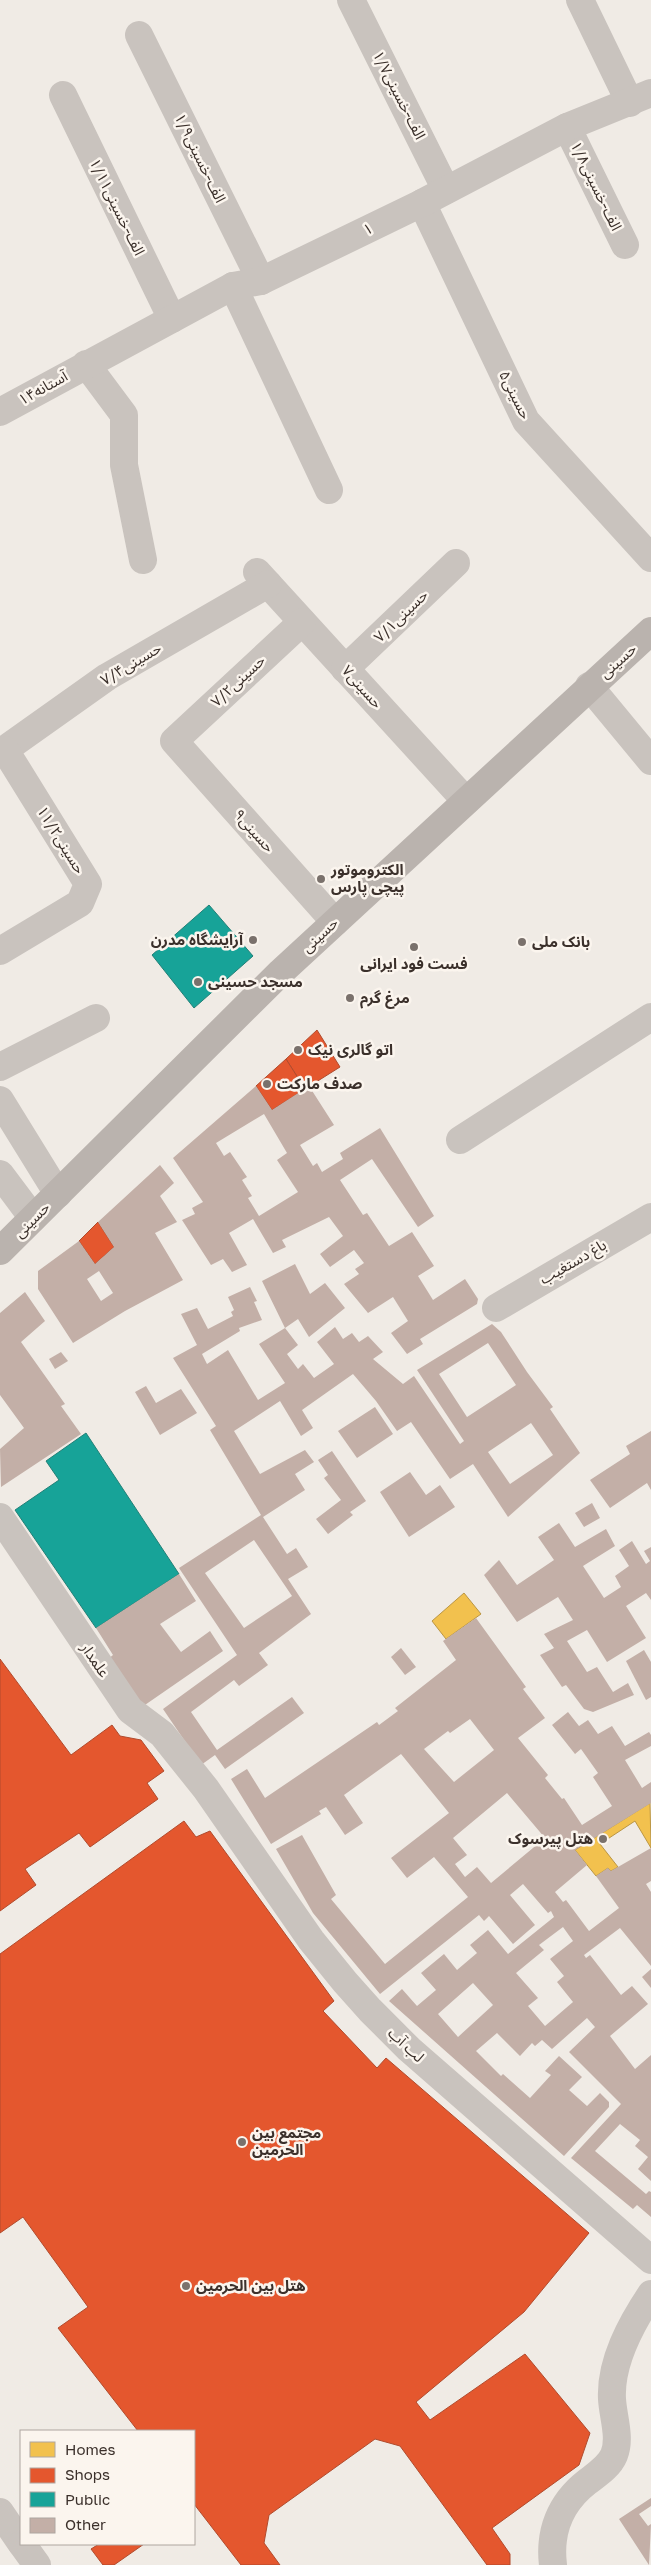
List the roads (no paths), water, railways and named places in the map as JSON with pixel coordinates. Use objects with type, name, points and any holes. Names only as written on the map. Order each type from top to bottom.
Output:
[{"type":"street","name":"الف-خسینی۱/۷","points":[[351,0],[446,190]]},
{"type":"street","points":[[580,0],[641,98]]},
{"type":"street","name":"الف-خسینی۱/۹","points":[[140,35],[261,281]]},
{"type":"street","name":"الف-خسینی۱/۱۱","points":[[63,95],[172,319]]},
{"type":"street","name":"۱","points":[[86,364],[233,286],[261,281],[422,203],[567,127],[641,98]]},
{"type":"street","name":"الف-خسینی۱/۸","points":[[567,127],[625,245]]},
{"type":"street","name":"حسینی۵","points":[[422,203],[526,421],[651,558]]},
{"type":"street","points":[[233,286],[329,490]]},
{"type":"street","points":[[86,364],[124,415],[124,465],[143,560]]},
{"type":"street","name":"آستانه۱۴","points":[[0,412],[86,364]]},
{"type":"street","name":"حسینی۷/۱","points":[[346,669],[456,563]]},
{"type":"street","name":"حسینی۷","points":[[262,578],[466,802]]},
{"type":"street","name":"حسینی۷/۴","points":[[3,752],[107,677],[262,578]]},
{"type":"street","name":"حسینی۷/۲","points":[[174,740],[302,622]]},
{"type":"street","name":"حسینی","points":[[0,1251],[281,972],[589,686],[651,631]]},
{"type":"street","points":[[589,686],[651,761]]},
{"type":"street","name":"حسینی۹","points":[[174,740],[335,922]]},
{"type":"street","name":"حسینی۱۱/۲","points":[[0,950],[80,903],[88,884],[3,752]]},
{"type":"street","points":[[460,1140],[651,1016]]},
{"type":"street","points":[[0,1067],[96,1018]]},
{"type":"street","points":[[0,1100],[58,1194]]},
{"type":"street","points":[[0,1174],[33,1218]]},
{"type":"street","name":"باغ دستغیب","points":[[496,1308],[651,1217]]},
{"type":"street","name":"علمدار","points":[[0,1517],[130,1710],[155,1727],[206,1789]]},
{"type":"street","name":"لب آب","points":[[206,1789],[311,1940],[344,1982],[370,2010],[409,2049],[651,2260]]},
{"type":"street","points":[[553,2565],[552,2541],[564,2505],[576,2490],[602,2471],[614,2456],[616,2439],[612,2398],[613,2376],[627,2338],[651,2294]]},
{"type":"street","points":[[0,2512],[20,2540]]},
{"type":"street","points":[[23,2545],[37,2565]]},
{"type":"place","name":"الکتروموتور پیچی پارس","points":[[321,879]]},
{"type":"place","name":"آرایشگاه مدرن","points":[[253,940]]},
{"type":"place","name":"بانک ملی","points":[[522,942]]},
{"type":"place","name":"فست فود ایرانی","points":[[414,947]]},
{"type":"place","name":"مسجد حسینی","points":[[198,982]]},
{"type":"place","name":"مرغ گرم","points":[[350,998]]},
{"type":"place","name":"اتو گالری نیک","points":[[298,1050]]},
{"type":"place","name":"صدف مارکت","points":[[267,1084]]},
{"type":"place","name":"هتل پیرسوک","points":[[603,1839]]},
{"type":"place","name":"مجتمع بین الحرمین","points":[[242,2142]]},
{"type":"place","name":"هتل بین‌ الحرمین","points":[[186,2286]]}]
